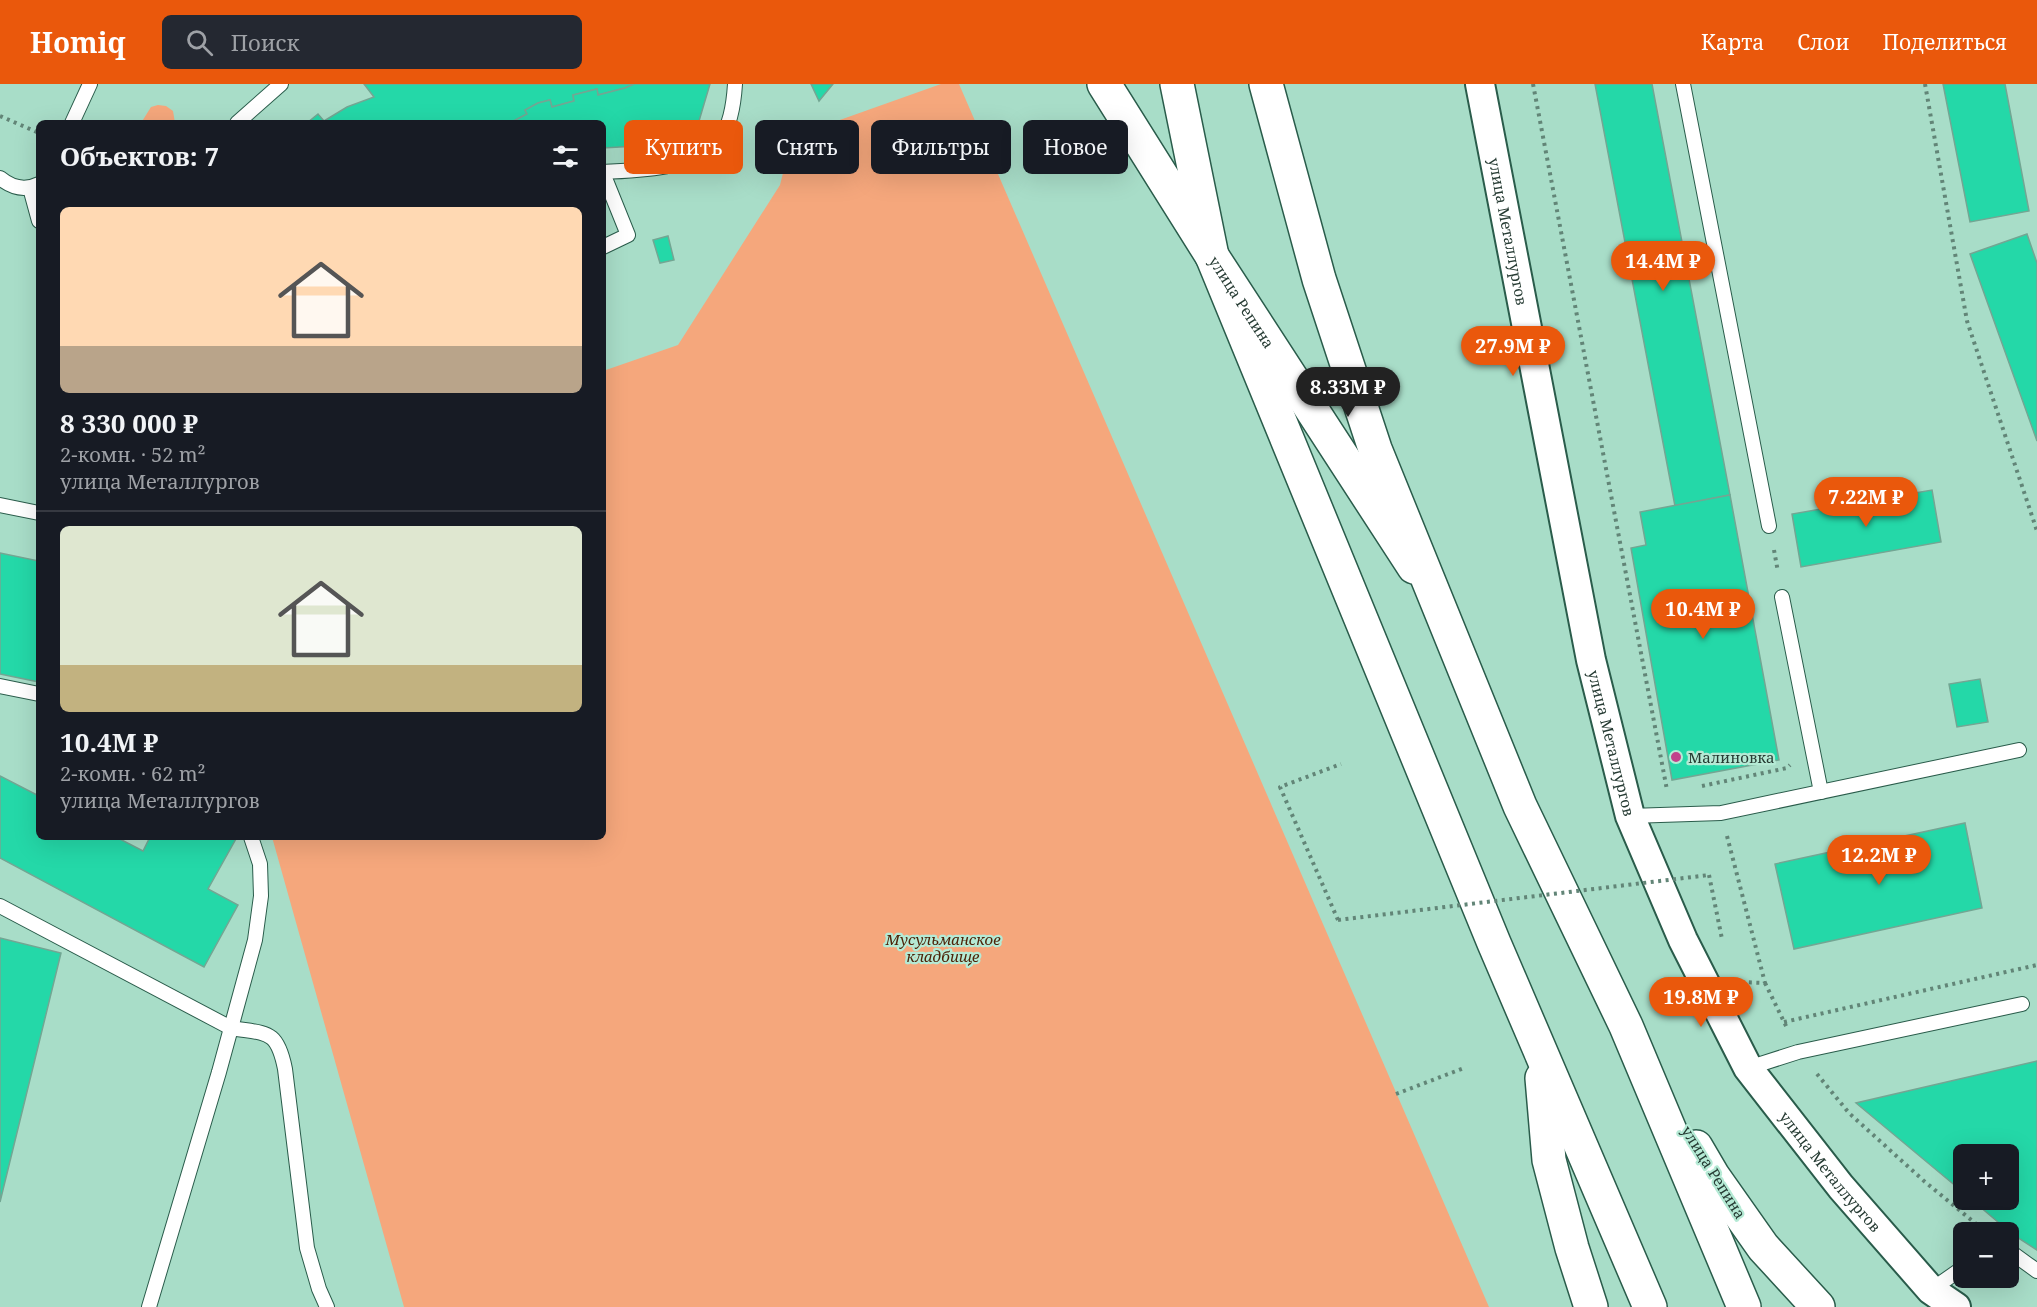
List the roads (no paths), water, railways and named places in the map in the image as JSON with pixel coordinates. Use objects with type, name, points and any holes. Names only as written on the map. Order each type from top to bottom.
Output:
[{"type":"main road","name":"улица Репина","points":[[1104,84],[1441,609]]},
{"type":"main road","points":[[1177,84],[1212,255],[1494,944],[1650,1307]]},
{"type":"main road","points":[[1266,84],[1319,279],[1375,449],[1520,806],[1626,1026],[1744,1307]]},
{"type":"main road","name":"улица Репина","points":[[1626,1026],[1713,1176],[1763,1248],[1818,1307]]},
{"type":"main road","points":[[1540,1049],[1549,1160],[1572,1248],[1591,1307]]},
{"type":"street","name":"улица Металлургов","points":[[1480,84],[1592,660],[1630,816],[1683,940],[1748,1068],[1841,1187],[1931,1290],[1956,1307]]},
{"type":"lane","points":[[73,120],[90,84]]},
{"type":"lane","points":[[240,120],[280,84]]},
{"type":"lane","points":[[606,173],[671,165],[699,156],[722,137],[734,105],[735,84]]},
{"type":"lane","points":[[1683,84],[1769,526]]},
{"type":"lane","points":[[0,178],[10,186],[35,186]]},
{"type":"lane","points":[[606,180],[628,235],[606,246]]},
{"type":"lane","points":[[0,505],[36,512]]},
{"type":"lane","points":[[1782,597],[1821,792]]},
{"type":"lane","points":[[0,686],[36,693]]},
{"type":"lane","points":[[1630,816],[1721,813],[2019,750]]},
{"type":"lane","points":[[149,1307],[255,940],[261,896],[260,864],[252,840]]},
{"type":"lane","points":[[0,906],[231,1029],[263,1034],[273,1038],[281,1049],[285,1069],[307,1248],[327,1307]]},
{"type":"lane","points":[[1748,1068],[1798,1052],[2022,1004]]},
{"type":"lane","points":[[2019,1258],[2037,1271]]},
{"type":"lane","points":[[1931,1290],[1953,1275]]},
{"type":"place","name":"Малиновка","points":[[1676,757]]},
{"type":"park label","name":"Мусульманское кладбище","points":[[943,948]]}]
